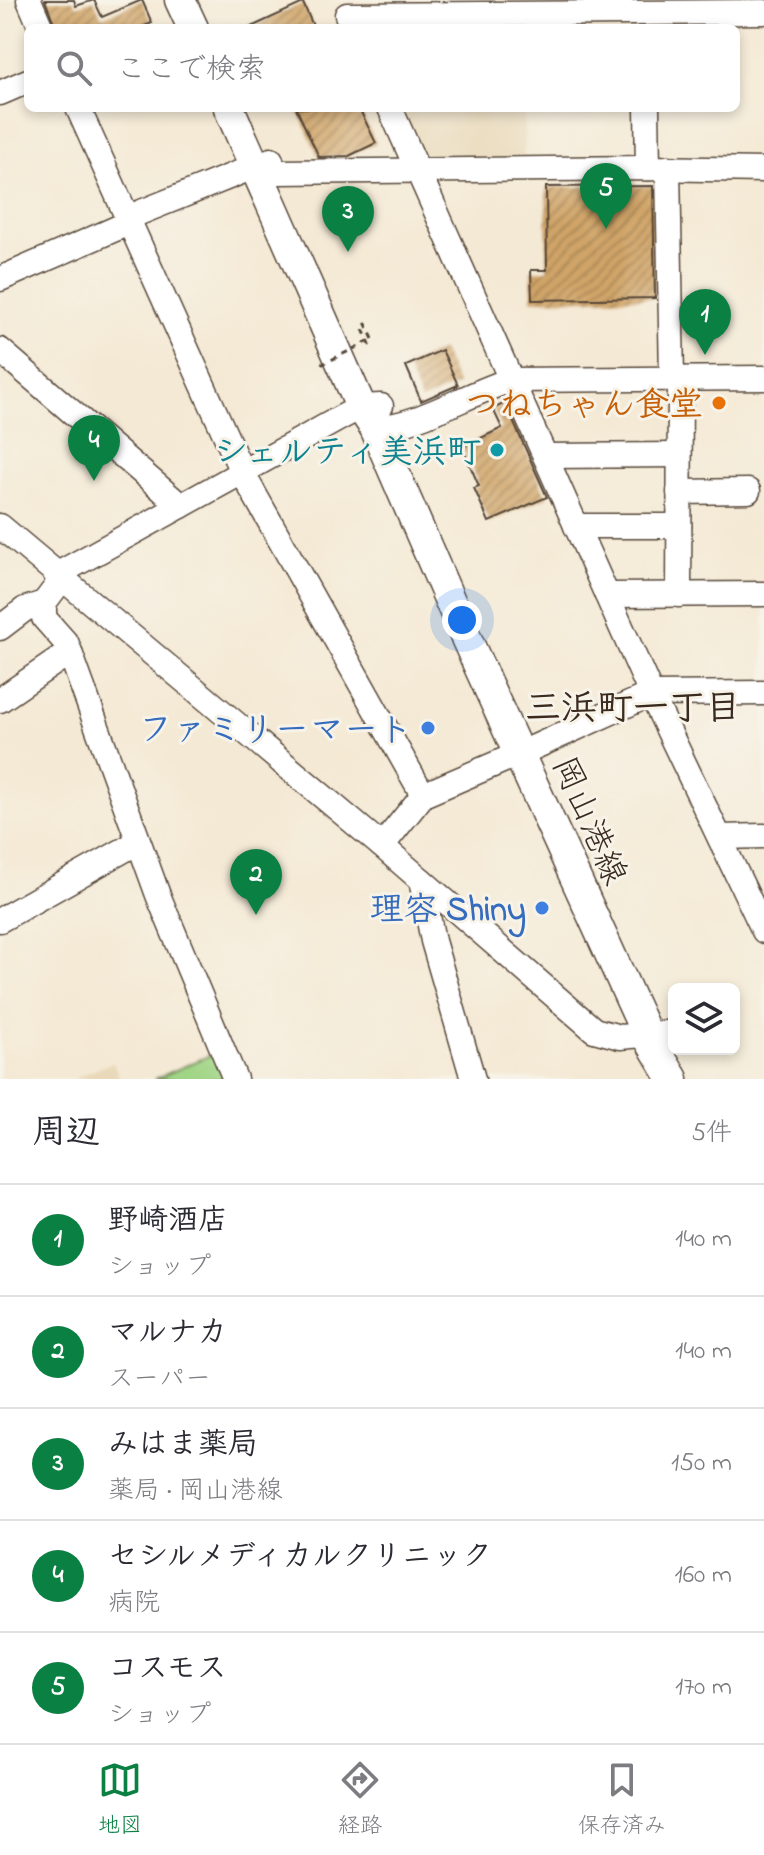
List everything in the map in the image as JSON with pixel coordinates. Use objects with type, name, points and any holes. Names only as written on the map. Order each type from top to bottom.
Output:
[{"type":"main road","points":[[180,0],[191,24]]},
{"type":"main road","points":[[201,0],[210,24]]},
{"type":"main road","name":"岡山港線","points":[[231,112],[266,170],[528,750],[665,1041],[693,1079]]},
{"type":"main road","name":"岡山港線","points":[[249,112],[266,170]]},
{"type":"main road","name":"岡山港線","points":[[665,1041],[673,1079]]},
{"type":"street","points":[[29,0],[39,24]]},
{"type":"street","points":[[347,14],[764,12]]},
{"type":"street","points":[[0,93],[24,83]]},
{"type":"street","points":[[80,112],[242,472],[423,795]]},
{"type":"street","points":[[392,112],[651,694],[764,931]]},
{"type":"street","points":[[648,112],[658,168],[676,378],[679,595]]},
{"type":"street","points":[[0,279],[130,220],[266,170],[764,170]]},
{"type":"street","points":[[0,350],[181,506]]},
{"type":"street","points":[[235,1079],[158,895],[67,644],[44,618],[44,603],[59,577],[242,472],[378,417],[511,380],[764,378]]},
{"type":"street","points":[[545,456],[679,455]]},
{"type":"street","points":[[679,492],[748,491]]},
{"type":"street","points":[[0,526],[382,846],[594,1030],[620,1037],[665,1041]]},
{"type":"street","points":[[576,526],[679,526]]},
{"type":"street","points":[[607,595],[764,594]]},
{"type":"street","points":[[0,628],[25,609],[44,603]]},
{"type":"street","points":[[0,700],[70,652]]},
{"type":"street","points":[[382,846],[423,795],[651,694],[764,693]]},
{"type":"street","points":[[720,837],[764,836]]},
{"type":"street","points":[[0,920],[138,842]]},
{"type":"street","points":[[421,880],[433,941],[473,1079]]},
{"type":"path","points":[[322,362],[323,364],[374,340],[366,324],[362,327],[368,341],[370,345],[376,348]]},
{"type":"shaded area","points":[[401,112],[525,112],[524,161],[423,161]]},
{"type":"shaded area","points":[[113,1062],[120,1079],[73,1079]]},
{"type":"green space","points":[[215,1053],[226,1079],[155,1079]]},
{"type":"building","points":[[45,0],[74,0],[76,6],[94,0],[102,17],[142,0],[152,23],[150,24],[54,24]]},
{"type":"building","points":[[303,3],[312,24],[258,24]]},
{"type":"building","points":[[298,112],[361,112],[376,143],[349,156],[319,157]]},
{"type":"building","points":[[653,186],[655,298],[532,300],[531,270],[547,270],[546,187]]},
{"type":"building","points":[[442,350],[458,385],[421,401],[406,366]]},
{"type":"building","points":[[505,403],[547,497],[489,522],[474,488],[479,486],[462,447],[502,428],[493,409]]},
{"type":"place","name":"コスモス","points":[[606,229]]},
{"type":"place","name":"みはま薬局","points":[[348,252]]},
{"type":"place","name":"野崎酒店","points":[[705,355]]},
{"type":"place","name":"つねちゃん食堂","points":[[719,403]]},
{"type":"place","name":"シェルティ美浜町","points":[[497,450]]},
{"type":"place","name":"セシルメディカルクリニック","points":[[94,481]]},
{"type":"place","name":"ファミリーマート","points":[[428,728]]},
{"type":"place","name":"理容 Shiny","points":[[542,908]]},
{"type":"place","name":"マルナカ","points":[[256,915]]},
{"type":"district","name":"三浜町一丁目","points":[[633,706]]}]
